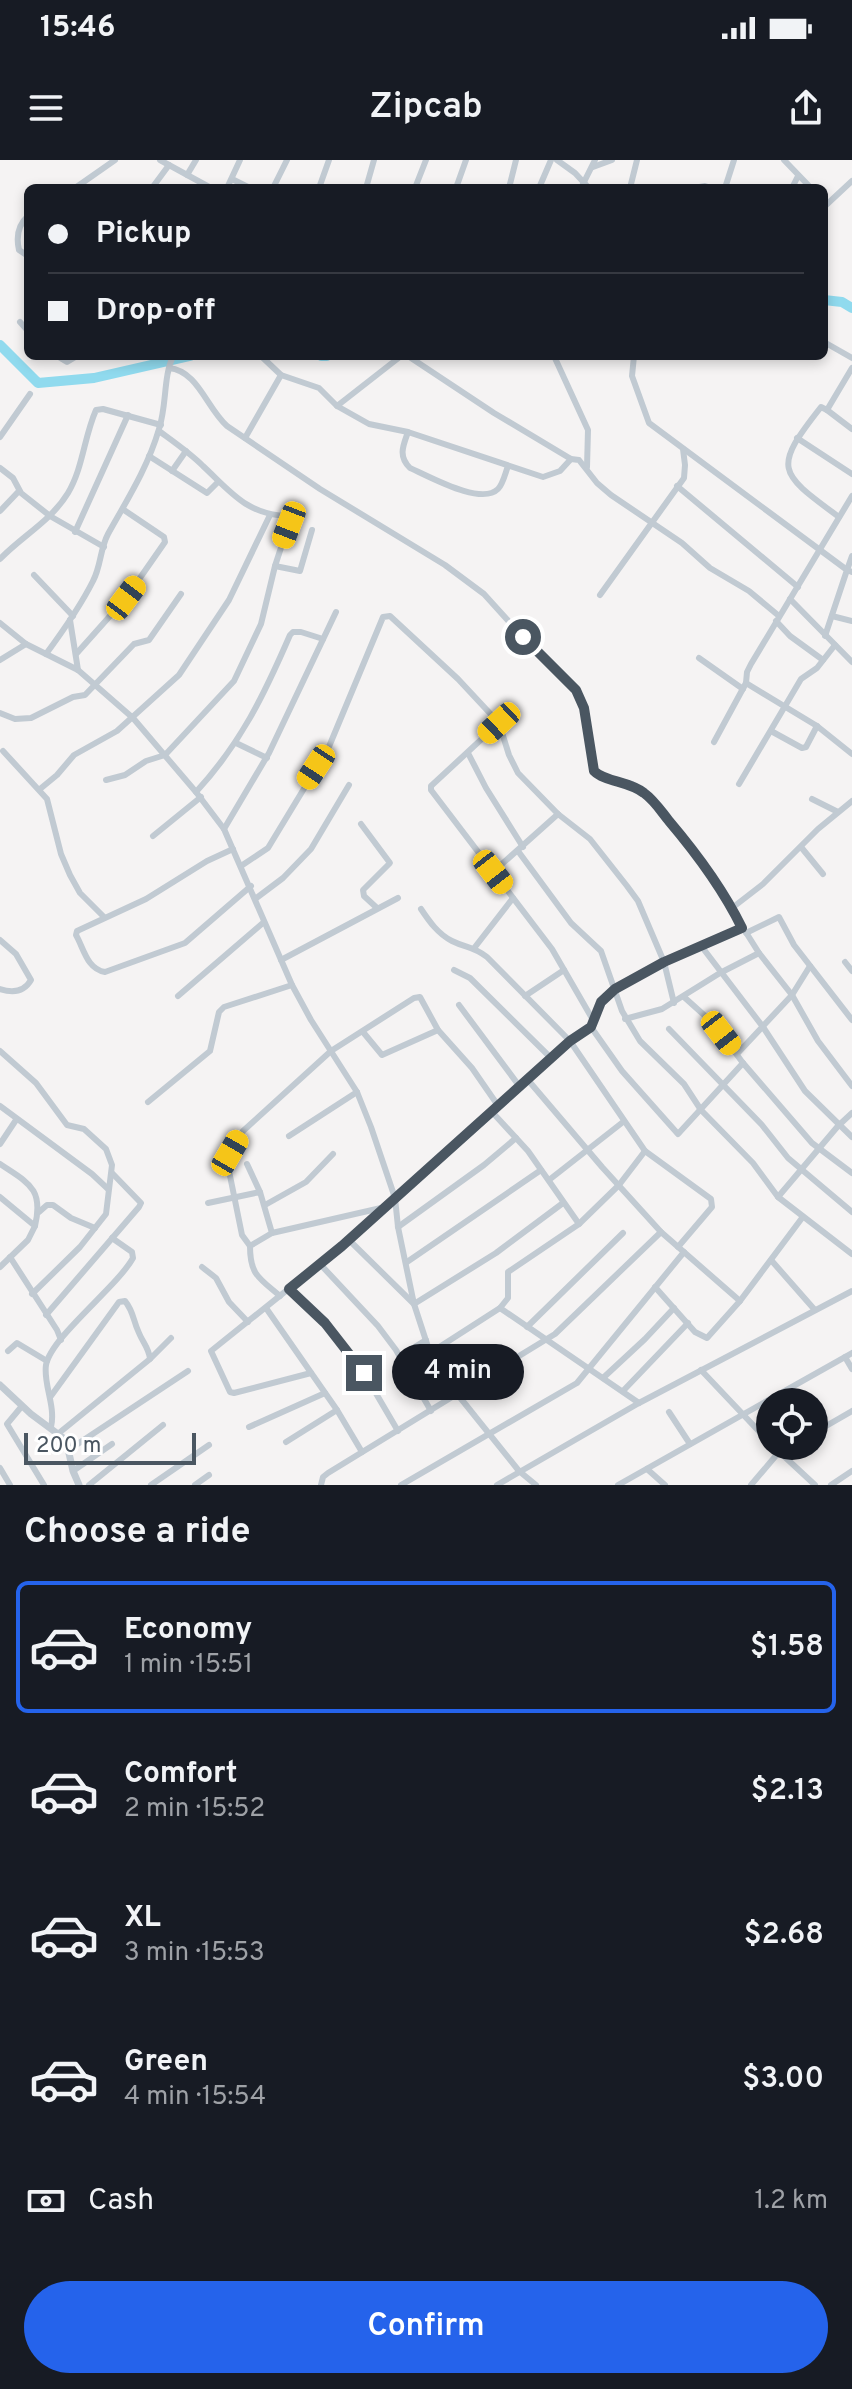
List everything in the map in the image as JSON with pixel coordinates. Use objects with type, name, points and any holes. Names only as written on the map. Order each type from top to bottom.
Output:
[{"type":"street","points":[[81,184],[115,160]]},
{"type":"street","points":[[160,160],[204,184]]},
{"type":"street","points":[[187,175],[196,160]]},
{"type":"street","points":[[229,184],[240,160]]},
{"type":"street","points":[[275,184],[287,160]]},
{"type":"street","points":[[320,184],[329,160]]},
{"type":"street","points":[[367,184],[374,160]]},
{"type":"street","points":[[417,184],[426,160]]},
{"type":"street","points":[[457,184],[466,160]]},
{"type":"street","points":[[510,184],[516,160]]},
{"type":"street","points":[[541,184],[551,160]]},
{"type":"street","points":[[557,160],[583,184]]},
{"type":"street","points":[[586,184],[594,163],[612,160]]},
{"type":"street","points":[[631,184],[637,160]]},
{"type":"street","points":[[726,184],[734,160]]},
{"type":"street","points":[[784,160],[807,184]]},
{"type":"street","points":[[793,167],[799,161]]},
{"type":"street","points":[[155,184],[169,165]]},
{"type":"street","points":[[794,184],[798,176]]},
{"type":"street","points":[[232,179],[242,184]]},
{"type":"street","points":[[828,201],[852,181]]},
{"type":"street","points":[[24,219],[17,242],[19,250],[24,253]]},
{"type":"street","points":[[20,322],[24,326]]},
{"type":"street","points":[[828,344],[852,358]]},
{"type":"street","points":[[46,654],[94,580],[107,537],[124,510],[149,456],[160,428],[172,360]]},
{"type":"street","points":[[268,360],[281,375],[319,388],[337,406],[369,424],[408,432],[543,477],[560,471],[571,459]]},
{"type":"street","points":[[337,406],[396,360]]},
{"type":"street","points":[[414,360],[494,413],[571,459],[579,460],[611,495],[710,568],[749,591],[790,636],[823,660]]},
{"type":"street","points":[[556,360],[588,430],[587,467]]},
{"type":"street","points":[[634,360],[632,376],[646,416],[655,428],[849,571]]},
{"type":"street","points":[[169,368],[186,372],[216,416],[245,438],[320,489],[445,565],[484,594],[576,690],[584,708],[594,771],[599,776],[632,784],[648,796],[697,855],[744,931],[792,995],[818,1041],[852,1086]]},
{"type":"street","points":[[827,410],[851,373]]},
{"type":"street","points":[[245,438],[281,375]]},
{"type":"street","points":[[0,437],[30,394]]},
{"type":"street","points":[[839,517],[797,485],[788,464],[797,438],[821,407],[852,429]]},
{"type":"street","points":[[0,559],[50,516],[67,495],[75,479],[96,410],[103,409],[160,428],[242,502],[290,520],[261,624],[234,681],[165,755],[146,761],[125,775],[106,780]]},
{"type":"street","points":[[75,532],[128,415]]},
{"type":"street","points":[[408,432],[402,451],[404,462],[410,468],[476,496],[500,488],[508,466]]},
{"type":"street","points":[[797,438],[852,474]]},
{"type":"street","points":[[600,595],[685,473],[683,449]]},
{"type":"street","points":[[172,471],[186,451]]},
{"type":"street","points":[[149,456],[207,493],[218,482]]},
{"type":"street","points":[[0,468],[13,478],[19,491],[50,516],[104,547]]},
{"type":"street","points":[[677,486],[798,587]]},
{"type":"street","points":[[0,511],[19,491]]},
{"type":"street","points":[[714,742],[745,686],[747,672],[852,496]]},
{"type":"street","points":[[77,653],[126,598],[165,542],[164,537],[124,510]]},
{"type":"street","points":[[40,789],[81,750],[110,736],[179,675],[229,600],[270,515]]},
{"type":"street","points":[[275,566],[300,571],[312,530]]},
{"type":"street","points":[[94,540],[107,537]]},
{"type":"street","points":[[825,636],[852,556]]},
{"type":"street","points":[[34,575],[72,618],[78,670]]},
{"type":"street","points":[[0,713],[15,719],[31,718],[73,697],[85,695],[97,686],[134,644],[149,640],[181,594]]},
{"type":"street","points":[[790,599],[852,662]]},
{"type":"street","points":[[224,829],[292,710],[336,612]]},
{"type":"street","points":[[241,866],[268,848],[328,749],[386,615],[458,679],[499,723],[518,773],[558,814],[590,839],[638,901],[664,962],[674,1003]]},
{"type":"street","points":[[832,616],[852,621]]},
{"type":"street","points":[[0,623],[26,644],[78,670],[133,718],[224,829],[292,985],[357,1092],[371,1127],[395,1198],[414,1304],[430,1353],[458,1395],[519,1471],[536,1485]]},
{"type":"street","points":[[153,836],[198,794],[236,743],[263,697],[290,635],[301,632],[323,639]]},
{"type":"street","points":[[0,660],[26,644]]},
{"type":"street","points":[[739,784],[801,679],[835,645]]},
{"type":"street","points":[[699,658],[817,726],[852,754]]},
{"type":"street","points":[[499,723],[431,786],[431,790],[552,949],[592,1024],[622,1071],[678,1134],[743,1063]]},
{"type":"street","points":[[771,731],[804,748],[817,726]]},
{"type":"street","points":[[236,743],[267,758]]},
{"type":"street","points":[[3,751],[47,799],[61,854],[70,875],[80,893],[104,917]]},
{"type":"street","points":[[468,753],[527,863],[571,923],[601,951],[625,1019],[640,1041],[684,1084],[701,1110],[753,1163],[778,1197],[852,1254]]},
{"type":"street","points":[[255,899],[283,878],[311,849],[349,785]]},
{"type":"street","points":[[812,799],[838,812]]},
{"type":"street","points":[[732,908],[852,801]]},
{"type":"street","points":[[493,872],[558,814]]},
{"type":"street","points":[[361,824],[389,859],[389,866],[363,890],[364,896],[377,908]]},
{"type":"street","points":[[801,847],[823,874]]},
{"type":"street","points":[[233,849],[207,861],[146,899],[76,933],[92,967],[105,972],[185,943],[251,886]]},
{"type":"street","points":[[509,860],[527,863]]},
{"type":"street","points":[[281,960],[398,898]]},
{"type":"street","points":[[475,947],[513,898]]},
{"type":"street","points":[[401,1485],[577,1383],[655,1287],[713,1203],[645,1151],[570,1041],[475,947],[452,941],[443,935],[421,909]]},
{"type":"street","points":[[311,1373],[230,1392],[211,1351],[320,1264],[493,1113],[592,1024],[601,1002],[615,989],[664,962],[779,917],[810,966],[852,1020]]},
{"type":"street","points":[[178,996],[264,922]]},
{"type":"street","points":[[0,940],[16,954],[31,980],[30,984],[16,992],[0,989]]},
{"type":"street","points":[[702,947],[763,1027],[805,1091],[852,1137]]},
{"type":"street","points":[[625,1019],[651,1014],[674,1003],[720,973],[759,953]]},
{"type":"street","points":[[845,962],[852,971]]},
{"type":"street","points":[[737,1054],[792,995],[810,966]]},
{"type":"street","points":[[454,970],[470,978],[551,1058]]},
{"type":"street","points":[[525,996],[564,970]]},
{"type":"street","points":[[148,1102],[210,1051],[219,1012],[224,1007],[292,985]]},
{"type":"street","points":[[280,1296],[251,1268],[250,1246],[242,1235],[227,1161],[243,1131],[331,1051],[416,996],[420,997],[438,1030],[472,1068],[499,1107]]},
{"type":"street","points":[[684,997],[706,1015],[812,1143],[852,1173]]},
{"type":"street","points":[[459,1005],[520,1087]]},
{"type":"street","points":[[669,1029],[802,1171],[852,1212]]},
{"type":"street","points":[[363,1032],[376,1052],[382,1055],[438,1030]]},
{"type":"street","points":[[0,1051],[36,1083],[67,1125],[84,1129],[111,1156],[112,1173],[106,1214],[80,1247],[32,1294]]},
{"type":"street","points":[[528,1080],[661,1232],[740,1301]]},
{"type":"street","points":[[289,1136],[357,1092]]},
{"type":"street","points":[[0,1106],[108,1189]]},
{"type":"street","points":[[493,1113],[549,1180],[579,1224]]},
{"type":"street","points":[[778,1197],[852,1113]]},
{"type":"street","points":[[0,1144],[16,1120]]},
{"type":"street","points":[[549,1180],[623,1122]]},
{"type":"street","points":[[398,1227],[516,1138]]},
{"type":"street","points":[[430,1353],[500,1308],[508,1298],[508,1272],[579,1224],[619,1185],[645,1151]]},
{"type":"street","points":[[265,1205],[306,1182],[333,1154]]},
{"type":"street","points":[[0,1164],[33,1188],[37,1195],[38,1212],[28,1240],[0,1267]]},
{"type":"street","points":[[247,1164],[265,1205],[272,1233]]},
{"type":"street","points":[[407,1262],[541,1170]]},
{"type":"street","points":[[46,1315],[141,1203],[112,1173]]},
{"type":"street","points":[[208,1203],[260,1192]]},
{"type":"street","points":[[0,1197],[35,1226]]},
{"type":"street","points":[[414,1304],[496,1253],[563,1203]]},
{"type":"street","points":[[38,1212],[47,1205],[53,1205],[71,1218],[95,1228]]},
{"type":"street","points":[[250,1246],[272,1233],[382,1208]]},
{"type":"street","points":[[655,1287],[702,1338],[707,1338],[740,1301],[802,1218]]},
{"type":"street","points":[[321,1485],[328,1473],[563,1327],[661,1232]]},
{"type":"street","points":[[527,1327],[623,1233]]},
{"type":"street","points":[[51,1427],[47,1361],[61,1340],[133,1258],[132,1252],[112,1238]]},
{"type":"street","points":[[348,1239],[414,1304]]},
{"type":"street","points":[[10,1257],[61,1340]]},
{"type":"street","points":[[771,1260],[814,1309]]},
{"type":"street","points":[[320,1264],[378,1326],[400,1356],[431,1411]]},
{"type":"street","points":[[202,1267],[216,1278],[229,1302],[248,1322]]},
{"type":"street","points":[[289,1289],[335,1334],[364,1373],[398,1431]]},
{"type":"street","points":[[497,1485],[639,1403],[852,1291]]},
{"type":"street","points":[[51,1396],[121,1301],[134,1313],[138,1333],[149,1351],[150,1359]]},
{"type":"street","points":[[266,1308],[337,1410],[362,1452]]},
{"type":"street","points":[[500,1308],[639,1403]]},
{"type":"street","points":[[603,1378],[674,1308]]},
{"type":"street","points":[[623,1391],[688,1323]]},
{"type":"street","points":[[59,1433],[150,1359],[171,1338]]},
{"type":"street","points":[[400,1356],[426,1340]]},
{"type":"street","points":[[8,1351],[15,1343],[20,1343],[47,1361]]},
{"type":"street","points":[[618,1485],[852,1353]]},
{"type":"street","points":[[845,1357],[852,1369]]},
{"type":"street","points":[[701,1370],[756,1430]]},
{"type":"street","points":[[70,1449],[188,1371]]},
{"type":"street","points":[[0,1385],[22,1406],[59,1433],[70,1449],[76,1478]]},
{"type":"street","points":[[249,1427],[325,1393]]},
{"type":"street","points":[[0,1423],[22,1406]]},
{"type":"street","points":[[286,1442],[337,1410]]},
{"type":"street","points":[[828,1425],[852,1411]]},
{"type":"street","points":[[669,1412],[690,1444]]},
{"type":"street","points":[[8,1419],[9,1429],[44,1485]]},
{"type":"street","points":[[89,1485],[163,1425]]},
{"type":"street","points":[[68,1485],[112,1444]]},
{"type":"street","points":[[151,1485],[209,1445]]},
{"type":"street","points":[[751,1485],[772,1460]]},
{"type":"street","points":[[788,1460],[815,1485]]},
{"type":"street","points":[[0,1468],[10,1485]]},
{"type":"street","points":[[647,1469],[665,1485]]},
{"type":"street","points":[[831,1485],[851,1472]]},
{"type":"street","points":[[195,1485],[209,1475]]},
{"type":"street","points":[[800,1485],[807,1477]]},
{"type":"waterway","points":[[828,300],[842,302],[852,308]]},
{"type":"waterway","points":[[0,345],[38,383],[94,378],[173,360]]},
{"type":"route","points":[[364,1373],[335,1334],[289,1289],[493,1113],[570,1041],[591,1027],[596,1011],[606,996],[664,962],[742,928],[725,895],[697,855],[648,796],[632,784],[599,776],[594,771],[584,708],[576,690],[523,637]]}]
